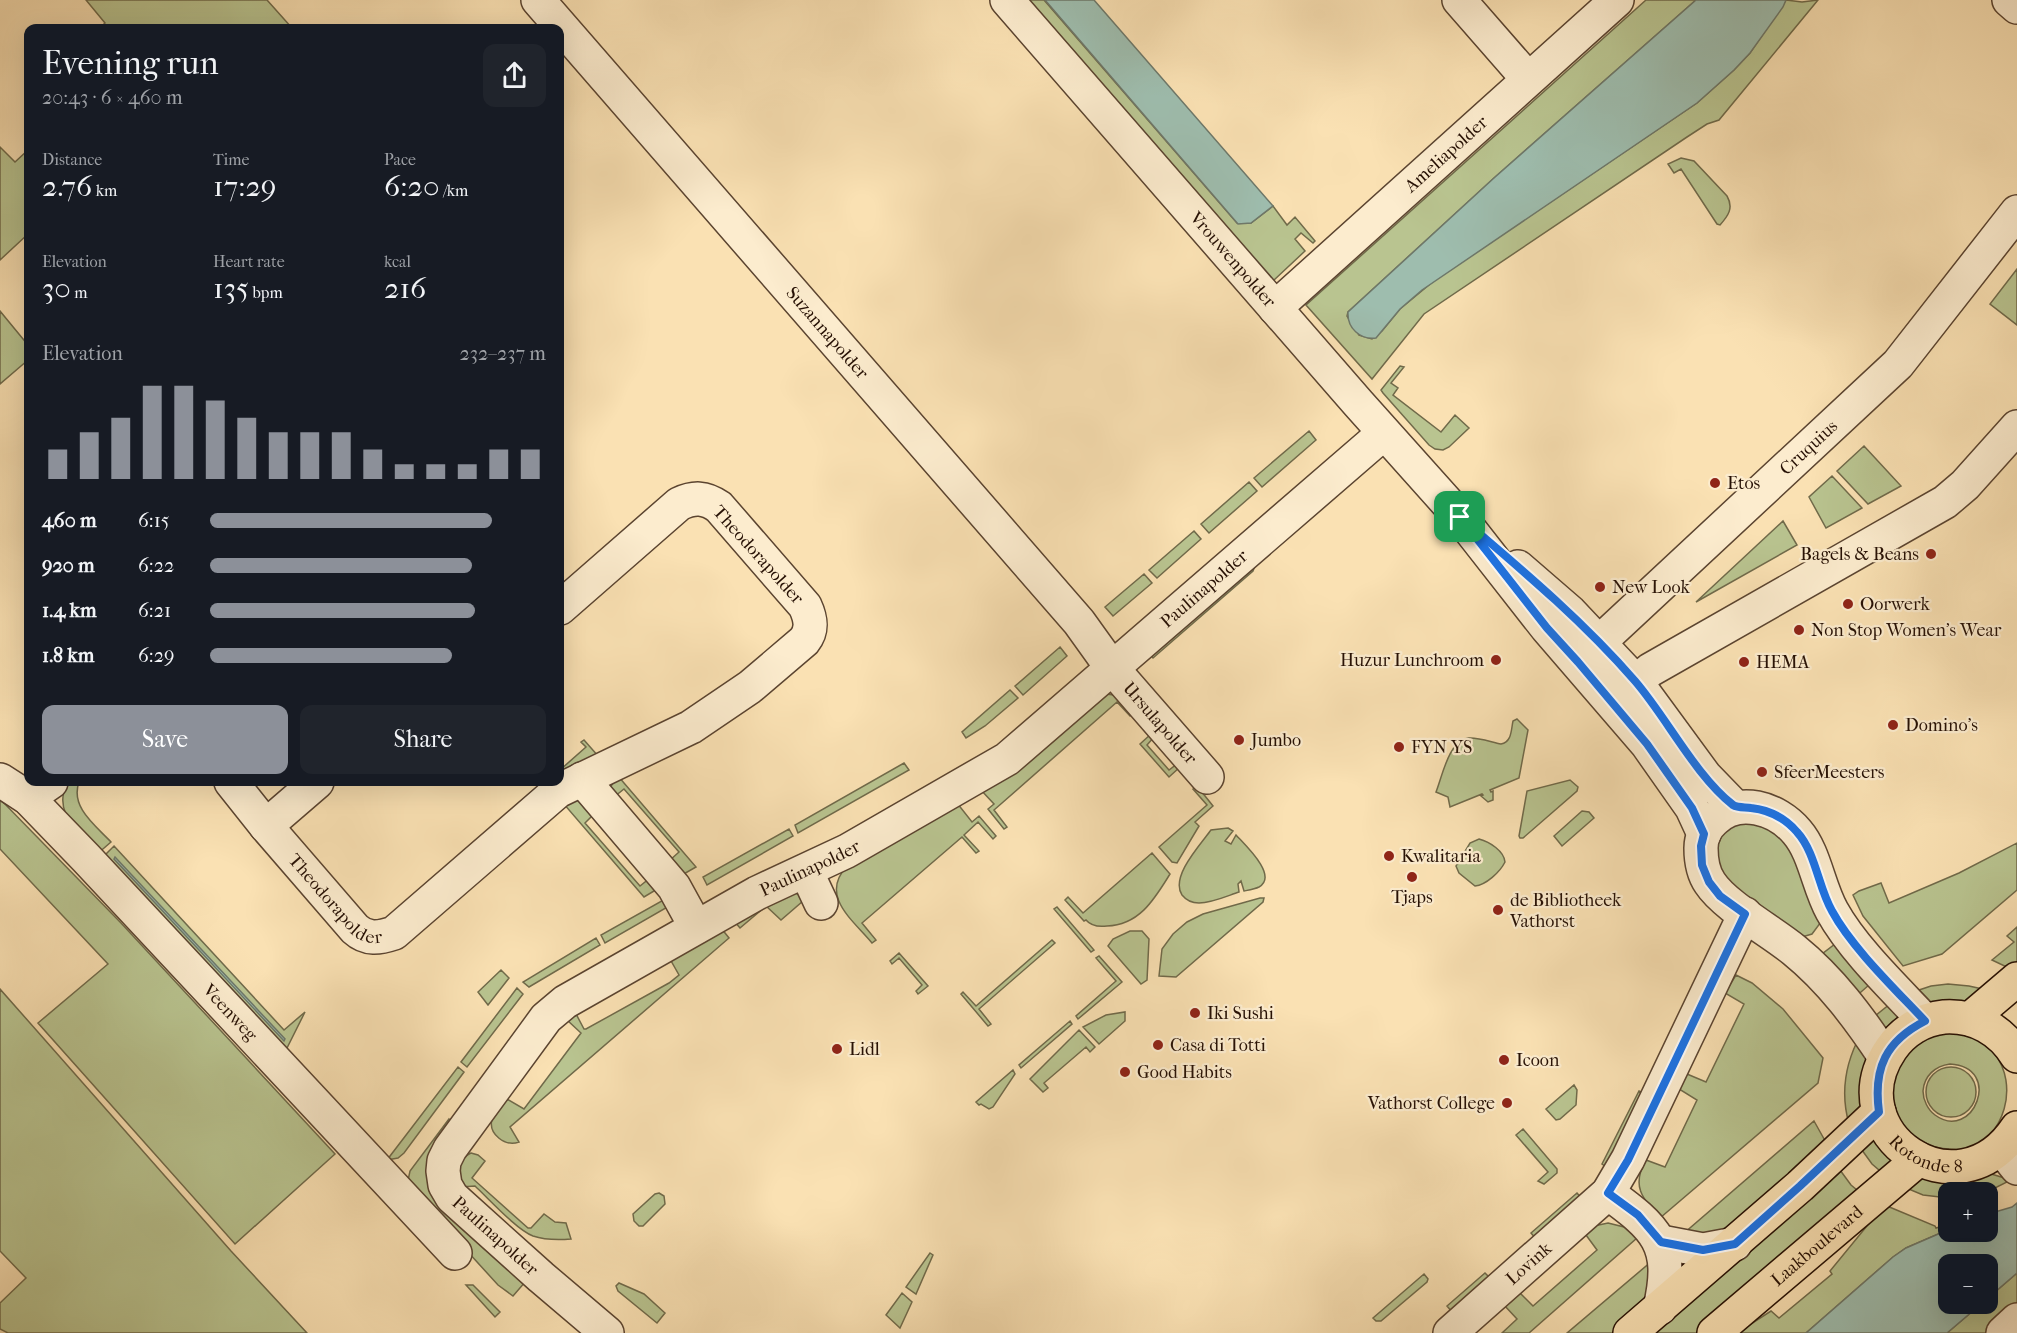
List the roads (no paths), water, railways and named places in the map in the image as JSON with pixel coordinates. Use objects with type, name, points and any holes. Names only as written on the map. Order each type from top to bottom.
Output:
[{"type":"main road","points":[[1970,1019],[2017,979]]},
{"type":"main road","name":"Rotonde 8","points":[[2012,1148],[1966,1165],[1949,1167],[1919,1160],[1897,1143],[1887,1130],[1879,1112],[1876,1092],[1880,1067],[1885,1057],[1903,1034],[1925,1021],[1954,1017],[1970,1019],[1994,1030],[2017,1056]]},
{"type":"main road","points":[[1630,1333],[1735,1244],[1879,1112]]},
{"type":"main road","name":"Laakboulevard","points":[[1714,1333],[1919,1160]]},
{"type":"street","name":"Suzannapolder","points":[[538,0],[559,24]]},
{"type":"street","name":"Vrouwenpolder","points":[[1007,0],[1384,433],[1460,517],[1570,612],[1589,653],[1735,807]]},
{"type":"street","points":[[1459,0],[1528,79]]},
{"type":"street","name":"Ameliapolder","points":[[1275,308],[1617,0]]},
{"type":"street","points":[[2009,0],[2017,6]]},
{"type":"street","name":"Suzannapolder","points":[[564,30],[1079,622],[1113,668]]},
{"type":"street","name":"Cruquius","points":[[1589,653],[1898,364],[2017,212]]},
{"type":"street","points":[[1624,692],[1650,670],[1945,502],[1965,485],[2017,427]]},
{"type":"street","name":"Paulinapolder","points":[[607,1333],[452,1197],[443,1178],[444,1161],[450,1149],[552,1012],[757,893],[847,851],[1002,763],[1384,433]]},
{"type":"street","name":"Theodorapolder","points":[[234,786],[361,935],[383,937],[394,933],[558,790],[691,727],[750,687],[804,641],[809,634],[810,621],[805,606],[719,507],[699,499],[679,504],[564,605]]},
{"type":"street","name":"Ursulapolder","points":[[1113,668],[1207,777]]},
{"type":"street","name":"Vrouwenpolder","points":[[1624,692],[1647,744],[1692,808],[1704,834],[1701,846],[1702,865],[1709,882],[1720,896],[1795,951],[1836,990],[1861,1021],[1885,1057]]},
{"type":"street","points":[[582,779],[674,887],[696,927]]},
{"type":"street","name":"Veenweg","points":[[0,780],[39,790],[455,1253]]},
{"type":"street","points":[[266,826],[312,786]]},
{"type":"street","points":[[1704,834],[1711,822],[1720,814],[1735,807],[1768,811],[1784,819],[1799,834],[1808,851],[1825,897],[1838,921],[1925,1021]]},
{"type":"street","points":[[806,871],[821,903]]},
{"type":"street","name":"Lovink","points":[[1450,1333],[1608,1193],[1628,1160],[1745,914]]},
{"type":"street","points":[[1795,951],[1816,944],[1838,921]]},
{"type":"street","points":[[1608,1193],[1638,1215],[1661,1242],[1666,1278],[1660,1308]]},
{"type":"street","points":[[1661,1242],[1703,1250],[1735,1244]]},
{"type":"street","points":[[2002,1333],[2017,1320]]},
{"type":"place","name":"Etos","points":[[1715,483]]},
{"type":"place","name":"Bagels & Beans","points":[[1931,554]]},
{"type":"place","name":"New Look","points":[[1600,587]]},
{"type":"place","name":"Oorwerk","points":[[1848,604]]},
{"type":"place","name":"Non Stop Women's Wear","points":[[1799,630]]},
{"type":"place","name":"Huzur Lunchroom","points":[[1496,660]]},
{"type":"place","name":"HEMA","points":[[1744,662]]},
{"type":"place","name":"Domino's","points":[[1893,725]]},
{"type":"place","name":"Jumbo","points":[[1239,740]]},
{"type":"place","name":"FYN YS","points":[[1399,747]]},
{"type":"place","name":"SfeerMeesters","points":[[1762,772]]},
{"type":"place","name":"Kwalitaria","points":[[1389,856]]},
{"type":"place","name":"Tjaps","points":[[1412,877]]},
{"type":"place","name":"de Bibliotheek Vathorst","points":[[1498,910]]},
{"type":"place","name":"Iki Sushi","points":[[1195,1013]]},
{"type":"place","name":"Casa di Totti","points":[[1158,1045]]},
{"type":"place","name":"Lidl","points":[[837,1049]]},
{"type":"place","name":"Icoon","points":[[1504,1060]]},
{"type":"place","name":"Good Habits","points":[[1125,1072]]},
{"type":"place","name":"Vathorst College","points":[[1507,1103]]}]
